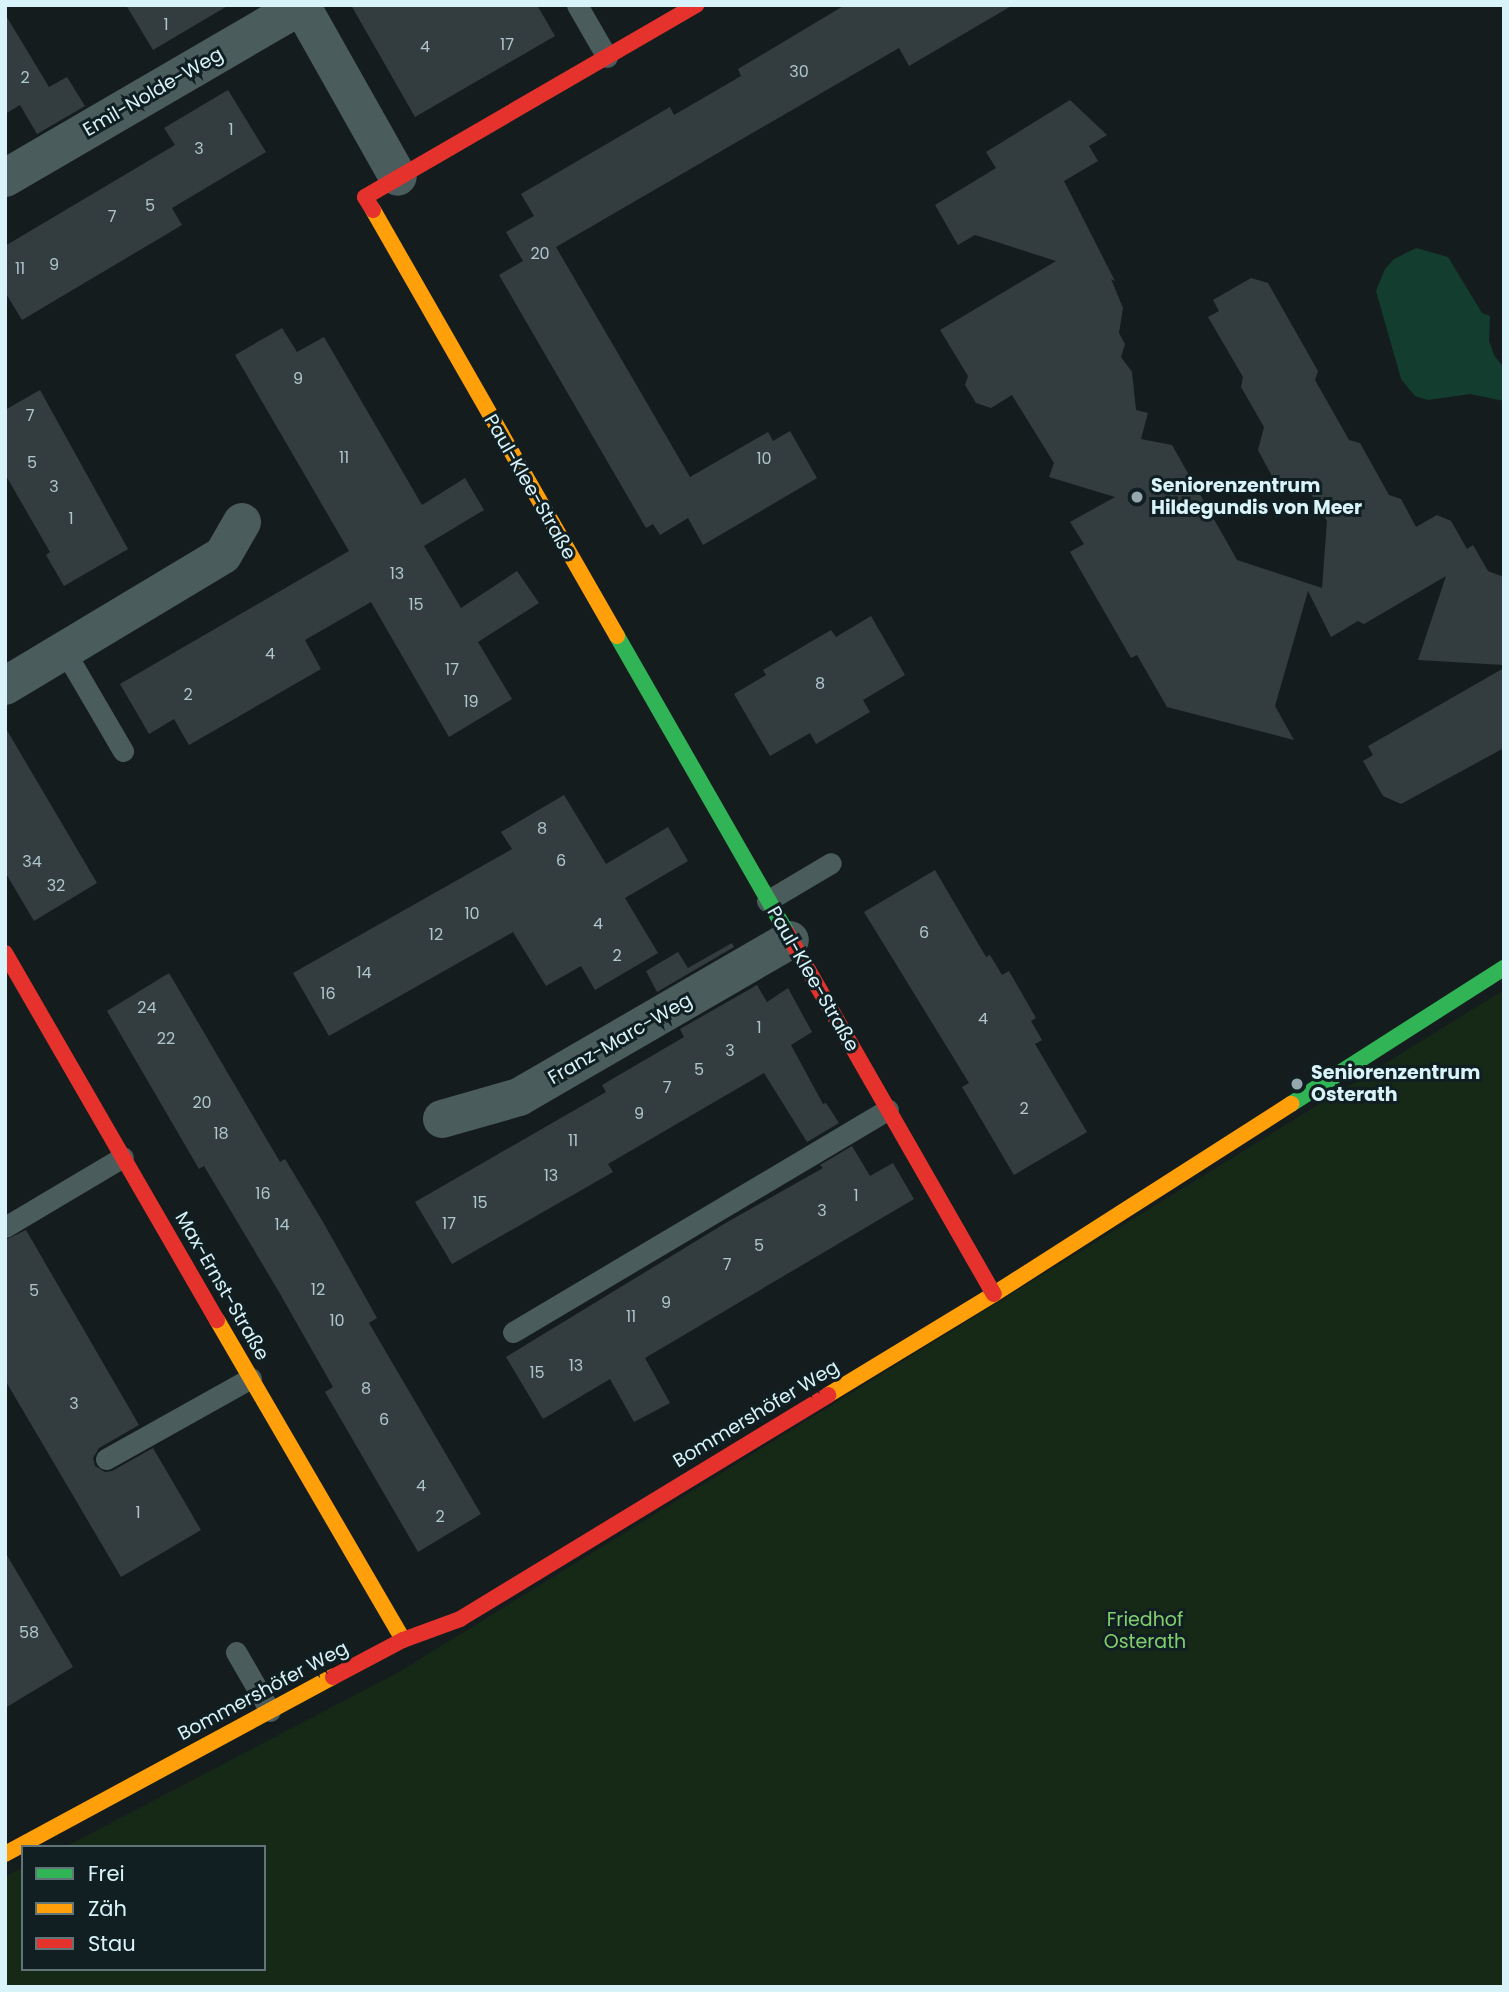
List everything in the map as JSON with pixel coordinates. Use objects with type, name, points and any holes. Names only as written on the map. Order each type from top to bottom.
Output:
[{"type":"street","name":"Paul-Klee-Straße","points":[[696,5],[365,197],[994,1294]]},
{"type":"street","points":[[301,6],[398,177]]},
{"type":"street","name":"Emil-Nolde-Weg","points":[[5,178],[301,6]]},
{"type":"street","points":[[5,686],[223,555],[242,522]]},
{"type":"street","name":"Franz-Marc-Weg","points":[[442,1119],[519,1097],[790,940]]},
{"type":"street","name":"Max-Ernst-Straße","points":[[5,953],[404,1640]]},
{"type":"street","name":"Bommershöfer Weg","points":[[22,1845],[404,1640],[460,1619],[994,1294],[1504,968]]},
{"type":"street","name":"Bommershöfer Weg","points":[[5,1854],[21,1845]]},
{"type":"lane","points":[[577,5],[607,57]]},
{"type":"lane","points":[[64,650],[124,751]]},
{"type":"lane","points":[[767,901],[831,863]]},
{"type":"lane","points":[[513,1332],[888,1109]]},
{"type":"lane","points":[[5,1227],[123,1157]]},
{"type":"lane","points":[[106,1459],[251,1378]]},
{"type":"lane","points":[[236,1652],[270,1711]]},
{"type":"green space","name":"Friedhof Osterath","points":[[1504,990],[1504,1987],[5,1987],[5,1876],[21,1869],[21,1971],[266,1971],[266,1845],[69,1845],[399,1672]]},
{"type":"shaded area","points":[[1416,248],[1448,257],[1482,313],[1490,316],[1489,341],[1494,355],[1504,368],[1504,401],[1470,394],[1428,400],[1415,396],[1401,379],[1376,291],[1385,269],[1394,259]]},
{"type":"building","points":[[126,5],[229,5],[153,50]]},
{"type":"building","points":[[351,5],[537,5],[555,36],[415,117]]},
{"type":"building","points":[[845,5],[1013,5],[909,66],[899,48],[556,247],[690,477],[768,432],[773,441],[790,431],[817,478],[703,545],[688,518],[660,535],[653,524],[646,528],[499,275],[523,261],[506,232],[534,216],[521,194],[670,107],[674,115],[741,76],[738,69]]},
{"type":"building","points":[[5,14],[49,87],[67,77],[85,106],[37,134],[20,105],[5,114]]},
{"type":"building","points":[[228,90],[266,152],[172,208],[182,225],[22,320],[5,292],[5,246],[175,145],[164,128]]},
{"type":"building","name":"Seniorenzentrum Hildegundis von Meer","points":[[1070,100],[1107,135],[1089,146],[1098,161],[1064,181],[1115,281],[1111,279],[1123,308],[1119,333],[1125,344],[1121,357],[1132,372],[1136,410],[1148,413],[1141,439],[1172,445],[1237,560],[1322,588],[1327,521],[1307,487],[1273,478],[1258,450],[1264,427],[1241,387],[1243,377],[1208,317],[1219,311],[1213,300],[1251,278],[1268,283],[1318,371],[1315,380],[1349,440],[1360,443],[1389,495],[1401,499],[1416,527],[1437,515],[1451,521],[1467,549],[1473,545],[1488,571],[1504,577],[1504,665],[1418,660],[1446,576],[1364,624],[1358,621],[1331,637],[1308,591],[1275,706],[1294,740],[1167,707],[1137,655],[1131,658],[1070,552],[1084,544],[1070,522],[1115,497],[1049,477],[1054,463],[1012,395],[991,408],[976,403],[965,385],[968,376],[940,330],[1056,261],[975,235],[958,245],[935,205],[996,168],[986,152]]},
{"type":"building","points":[[282,328],[297,352],[324,337],[422,505],[465,478],[484,510],[424,546],[461,608],[517,571],[539,603],[478,642],[512,699],[449,737],[371,602],[305,640],[321,669],[189,745],[174,719],[149,734],[120,684],[349,551],[235,355]]},
{"type":"building","points":[[40,390],[128,549],[64,586],[46,555],[50,552],[5,474],[5,410]]},
{"type":"building","points":[[871,616],[905,675],[863,700],[870,712],[816,744],[810,733],[770,756],[734,694],[766,675],[763,670],[831,630],[836,637]]},
{"type":"building","points":[[1504,668],[1504,748],[1401,804],[1383,796],[1363,761],[1373,755],[1368,746]]},
{"type":"building","points":[[5,727],[97,883],[34,921],[5,872]]},
{"type":"building","points":[[564,795],[606,864],[668,827],[688,861],[625,898],[658,953],[595,990],[581,966],[546,986],[513,932],[329,1036],[293,973],[512,849],[501,832]]},
{"type":"building","points":[[935,870],[986,957],[990,955],[1002,975],[1009,971],[1036,1018],[1031,1021],[1042,1040],[1035,1044],[1087,1132],[1014,1175],[962,1087],[969,1083],[864,912]]},
{"type":"building","points":[[732,943],[734,947],[657,992],[646,971],[678,952],[688,968]]},
{"type":"building","points":[[169,973],[280,1162],[285,1159],[323,1222],[377,1318],[369,1323],[481,1514],[418,1552],[325,1392],[333,1387],[279,1292],[204,1166],[199,1169],[107,1011]]},
{"type":"building","points":[[757,985],[767,1002],[788,988],[812,1032],[791,1045],[823,1104],[826,1103],[839,1123],[807,1142],[764,1073],[608,1164],[613,1172],[452,1264],[415,1202],[606,1092],[602,1085],[684,1037],[680,1029]]},
{"type":"building","points":[[852,1146],[870,1176],[893,1163],[914,1199],[645,1358],[670,1403],[634,1422],[610,1379],[543,1419],[506,1357],[724,1224],[823,1168],[820,1165]]},
{"type":"building","points":[[26,1230],[139,1425],[99,1448],[93,1458],[95,1466],[105,1472],[112,1471],[153,1448],[201,1530],[121,1577],[5,1380],[5,1240]]},
{"type":"building","points":[[5,1552],[73,1667],[5,1708]]},
{"type":"traffic: fast","points":[[617,636],[787,933]]},
{"type":"traffic: fast","points":[[1291,1104],[1504,968]]},
{"type":"traffic: slow","points":[[373,210],[617,636]]},
{"type":"traffic: slow","points":[[828,1395],[994,1294],[1291,1104]]},
{"type":"traffic: slow","points":[[217,1320],[403,1640]]},
{"type":"traffic: slow","points":[[22,1845],[333,1677]]},
{"type":"traffic: slow","points":[[5,1854],[21,1845]]},
{"type":"traffic: jam","points":[[373,210],[365,197],[696,5]]},
{"type":"traffic: jam","points":[[787,933],[994,1294]]},
{"type":"traffic: jam","points":[[5,953],[217,1320]]},
{"type":"traffic: jam","points":[[333,1677],[403,1640],[460,1619],[828,1395]]},
{"type":"place","name":"Seniorenzentrum Hildegundis von Meer","points":[[1137,497]]},
{"type":"place","name":"Seniorenzentrum Osterath","points":[[1297,1084]]}]
